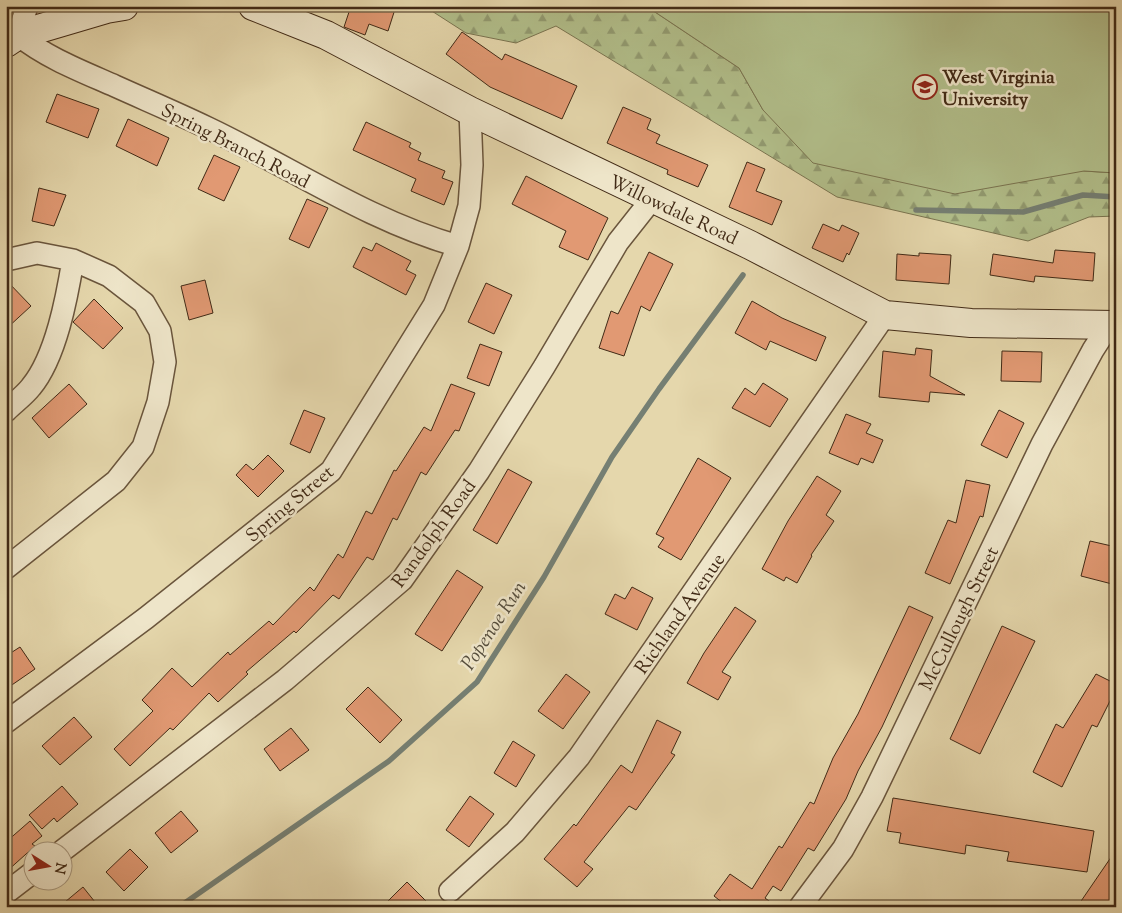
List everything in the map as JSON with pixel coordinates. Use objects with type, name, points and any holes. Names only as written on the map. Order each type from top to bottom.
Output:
[{"type":"street","points":[[12,39],[27,6]]},
{"type":"street","points":[[12,39],[124,6]]},
{"type":"street","name":"Willowdale Road","points":[[253,6],[326,35],[470,111],[750,245],[885,315],[971,323],[1112,325]]},
{"type":"street","name":"Spring Branch Road","points":[[12,39],[232,140],[354,206],[423,236],[458,246]]},
{"type":"street","name":"Spring Street","points":[[6,722],[154,612],[331,471],[434,306],[458,246],[470,206],[472,165],[470,111]]},
{"type":"street","name":"Randolph Road","points":[[72,843],[285,680],[366,614],[402,580],[484,463],[544,367],[618,242],[652,199]]},
{"type":"street","points":[[6,260],[36,253],[73,260],[109,276],[144,303],[160,331],[165,362],[158,402],[143,447],[116,481],[6,568]]},
{"type":"street","points":[[6,411],[32,386],[53,346],[67,296],[73,260]]},
{"type":"street","name":"Richland Avenue","points":[[450,891],[515,832],[579,757],[885,315]]},
{"type":"street","name":"McCullough Street","points":[[800,907],[843,849],[872,797],[1042,444],[1093,350],[1112,325]]},
{"type":"street","points":[[6,893],[22,881]]},
{"type":"green space","points":[[424,6],[646,6],[739,68],[763,110],[1084,171],[1116,173],[1116,216],[1089,217],[1028,241],[837,197],[556,26],[516,43],[466,33]]},
{"type":"green space","name":"West Virginia University","points":[[646,6],[1116,6],[1116,173],[1084,171],[955,194],[813,163],[763,110],[739,68]]},
{"type":"building","points":[[351,6],[396,6],[388,31],[369,24],[365,35],[344,27]]},
{"type":"building","points":[[462,32],[502,60],[505,54],[577,86],[562,119],[490,87],[446,54]]},
{"type":"building","points":[[57,94],[99,109],[88,138],[46,122]]},
{"type":"building","points":[[623,107],[651,119],[647,129],[660,135],[656,143],[708,165],[698,187],[667,174],[668,170],[607,143]]},
{"type":"building","points":[[128,119],[169,138],[157,166],[116,146]]},
{"type":"building","points":[[366,122],[411,143],[409,147],[421,153],[418,160],[445,171],[442,178],[453,182],[444,205],[411,191],[416,179],[353,150]]},
{"type":"building","points":[[214,155],[240,167],[224,201],[198,189]]},
{"type":"building","points":[[747,162],[765,169],[756,191],[782,201],[772,225],[729,207]]},
{"type":"building","points":[[526,176],[608,218],[588,260],[559,247],[566,231],[512,204]]},
{"type":"building","points":[[39,188],[66,195],[54,226],[32,221]]},
{"type":"building","points":[[307,199],[328,208],[309,248],[289,239]]},
{"type":"building","points":[[823,224],[839,231],[842,225],[859,233],[849,255],[847,253],[843,262],[812,248]]},
{"type":"building","points":[[376,243],[411,261],[406,270],[416,275],[406,295],[353,267],[363,247],[372,251]]},
{"type":"building","points":[[1055,250],[1095,253],[1093,281],[1035,276],[1034,282],[990,275],[993,254],[1053,263]]},
{"type":"building","points":[[649,252],[673,264],[650,311],[641,306],[624,356],[599,348],[611,311],[618,314]]},
{"type":"building","points":[[919,253],[951,255],[949,284],[896,280],[897,254],[919,256]]},
{"type":"building","points":[[6,280],[31,306],[6,329]]},
{"type":"building","points":[[205,280],[213,313],[189,320],[181,286]]},
{"type":"building","points":[[486,283],[512,295],[494,334],[468,322]]},
{"type":"building","points":[[94,299],[123,328],[103,349],[73,322]]},
{"type":"building","points":[[752,301],[782,318],[826,337],[816,361],[770,341],[766,350],[735,333]]},
{"type":"building","points":[[480,344],[502,352],[489,386],[467,378]]},
{"type":"building","points":[[916,348],[932,350],[930,376],[965,395],[930,392],[929,402],[879,397],[883,351],[915,355]]},
{"type":"building","points":[[1002,351],[1042,352],[1041,382],[1001,381]]},
{"type":"building","points":[[763,383],[788,399],[770,427],[732,408],[745,388],[755,395]]},
{"type":"building","points":[[69,384],[87,404],[49,438],[32,418]]},
{"type":"building","points":[[451,384],[475,393],[459,431],[455,430],[426,475],[421,472],[397,520],[393,518],[373,560],[367,557],[339,599],[333,595],[296,633],[294,631],[246,672],[248,674],[218,702],[209,693],[173,730],[170,728],[130,766],[114,749],[153,711],[142,700],[172,668],[192,687],[228,652],[230,655],[269,621],[273,625],[310,587],[314,591],[338,554],[343,558],[366,511],[372,514],[394,470],[396,471],[424,427],[431,431]]},
{"type":"building","points":[[304,410],[325,418],[310,453],[290,444]]},
{"type":"building","points":[[999,410],[1024,423],[1007,458],[981,445]]},
{"type":"building","points":[[846,414],[871,424],[866,433],[883,440],[873,463],[861,458],[858,465],[829,453]]},
{"type":"building","points":[[268,455],[284,471],[258,497],[236,475],[246,464],[253,470]]},
{"type":"building","points":[[698,458],[731,478],[681,560],[658,547],[664,538],[656,534]]},
{"type":"building","points":[[508,469],[532,482],[497,544],[473,530]]},
{"type":"building","points":[[817,476],[841,491],[826,515],[834,521],[811,555],[797,583],[786,577],[784,581],[762,569],[788,521]]},
{"type":"building","points":[[966,480],[990,485],[983,517],[980,516],[950,584],[925,573],[948,520],[956,523]]},
{"type":"building","points":[[1090,541],[1116,547],[1116,585],[1081,576]]},
{"type":"building","points":[[457,570],[483,587],[442,651],[415,634]]},
{"type":"building","points":[[632,587],[653,598],[637,630],[605,614],[615,594],[625,599]]},
{"type":"building","points":[[909,606],[933,617],[846,799],[814,851],[808,848],[781,891],[773,886],[765,898],[777,907],[728,907],[714,896],[730,874],[752,889],[779,846],[782,848],[810,802],[814,804],[833,758],[858,714]]},
{"type":"building","points":[[735,607],[756,621],[722,672],[731,677],[718,700],[687,683],[704,653]]},
{"type":"building","points":[[1002,626],[1035,641],[980,754],[950,739]]},
{"type":"building","points":[[20,647],[35,669],[6,689],[6,656]]},
{"type":"building","points":[[566,674],[590,692],[563,729],[538,711]]},
{"type":"building","points":[[1096,674],[1116,684],[1116,689],[1097,727],[1092,725],[1062,787],[1033,772],[1056,724],[1063,728]]},
{"type":"building","points":[[368,687],[402,720],[380,743],[346,709]]},
{"type":"building","points":[[74,717],[92,737],[60,765],[42,746]]},
{"type":"building","points":[[657,720],[681,732],[671,753],[675,755],[636,810],[629,806],[584,862],[593,869],[577,887],[544,859],[574,824],[576,826],[621,765],[632,773]]},
{"type":"building","points":[[291,728],[309,750],[280,771],[264,749]]},
{"type":"building","points":[[513,741],[535,755],[516,787],[494,773]]},
{"type":"building","points":[[62,786],[78,804],[57,822],[54,818],[42,829],[29,815]]},
{"type":"building","points":[[470,796],[494,814],[469,847],[446,830]]},
{"type":"building","points":[[893,798],[1094,831],[1087,872],[1007,861],[1009,852],[966,845],[965,854],[899,843],[901,833],[887,831]]},
{"type":"building","points":[[181,811],[198,831],[171,853],[155,833]]},
{"type":"building","points":[[30,821],[42,836],[37,840],[22,840],[22,858],[6,872],[6,842]]},
{"type":"building","points":[[130,849],[148,867],[124,891],[106,872]]},
{"type":"building","points":[[1116,850],[1116,907],[1077,907]]},
{"type":"building","points":[[407,882],[432,907],[382,907]]},
{"type":"building","points":[[83,887],[99,907],[59,907]]},
{"type":"waterway","name":"Popenoe Run","points":[[916,210],[1023,212],[1083,195],[1116,197]]},
{"type":"waterway","name":"Popenoe Run","points":[[179,907],[389,761],[477,682],[544,577],[612,457],[659,389],[743,275]]},
{"type":"place","name":"West Virginia University","points":[[925,87]]}]
